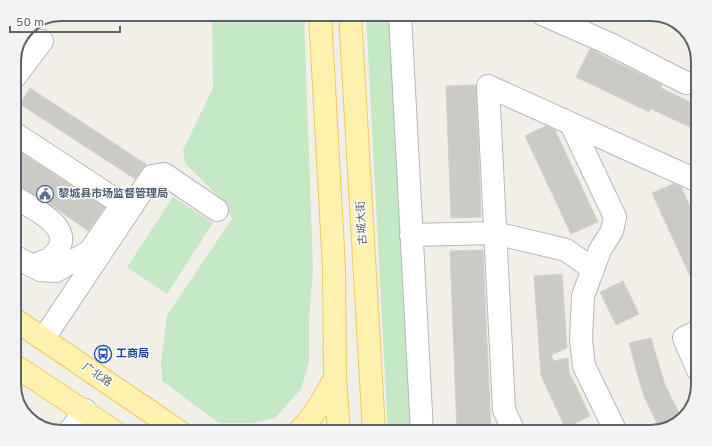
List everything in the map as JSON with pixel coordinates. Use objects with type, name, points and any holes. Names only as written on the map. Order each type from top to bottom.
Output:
[{"type":"main road","points":[[320,21],[334,268],[335,378],[338,425]]},
{"type":"main road","name":"古城大街","points":[[350,21],[374,425]]},
{"type":"main road","name":"广北路","points":[[21,323],[170,425]]},
{"type":"main road","points":[[21,369],[105,425]]},
{"type":"main road","points":[[306,425],[321,405],[335,378]]},
{"type":"street","points":[[400,21],[422,425]]},
{"type":"street","points":[[558,21],[610,44],[686,83]]},
{"type":"street","points":[[21,69],[42,41]]},
{"type":"street","points":[[511,425],[504,410],[488,86],[691,178]]},
{"type":"street","points":[[571,124],[615,218],[612,231],[600,250],[583,296],[581,340],[584,366],[613,425]]},
{"type":"street","points":[[21,138],[122,204],[90,251],[56,271],[40,270],[23,261]]},
{"type":"street","points":[[44,338],[152,176],[164,174],[217,210]]},
{"type":"street","points":[[21,202],[54,223],[60,231],[60,245],[51,258],[23,261]]},
{"type":"street","points":[[411,236],[495,233],[566,250],[593,269]]},
{"type":"street","points":[[691,334],[684,338],[691,354]]},
{"type":"street","points":[[74,425],[85,410]]},
{"type":"green space","points":[[212,21],[304,21],[313,270],[309,319],[309,362],[301,389],[275,418],[253,423],[219,423],[162,381],[161,362],[167,315],[232,219],[227,205],[185,163],[183,150],[213,88]]},
{"type":"green space","points":[[366,21],[393,21],[411,425],[388,425]]},
{"type":"green space","points":[[173,197],[213,223],[167,294],[127,267]]},
{"type":"building","points":[[590,49],[662,85],[661,88],[691,103],[691,125],[690,127],[651,109],[649,112],[576,77]]},
{"type":"building","points":[[476,85],[481,217],[451,218],[446,86]]},
{"type":"building","points":[[30,88],[147,165],[135,179],[21,105]]},
{"type":"building","points":[[546,126],[555,130],[598,222],[571,234],[525,136]]},
{"type":"building","points":[[21,153],[105,207],[88,231],[49,203],[21,187]]},
{"type":"building","points":[[673,184],[681,187],[691,209],[691,278],[652,193]]},
{"type":"building","points":[[483,250],[491,425],[457,425],[450,251]]},
{"type":"building","points":[[562,274],[567,348],[551,355],[554,361],[568,358],[569,372],[590,416],[571,425],[564,425],[541,375],[534,276]]},
{"type":"building","points":[[623,281],[639,314],[616,325],[600,292]]},
{"type":"building","points":[[651,338],[665,385],[679,413],[671,420],[658,425],[643,394],[629,343]]},
{"type":"place","name":"黎城县市场监督管理局","points":[[45,194]]},
{"type":"place","name":"工商局","points":[[103,354]]}]
